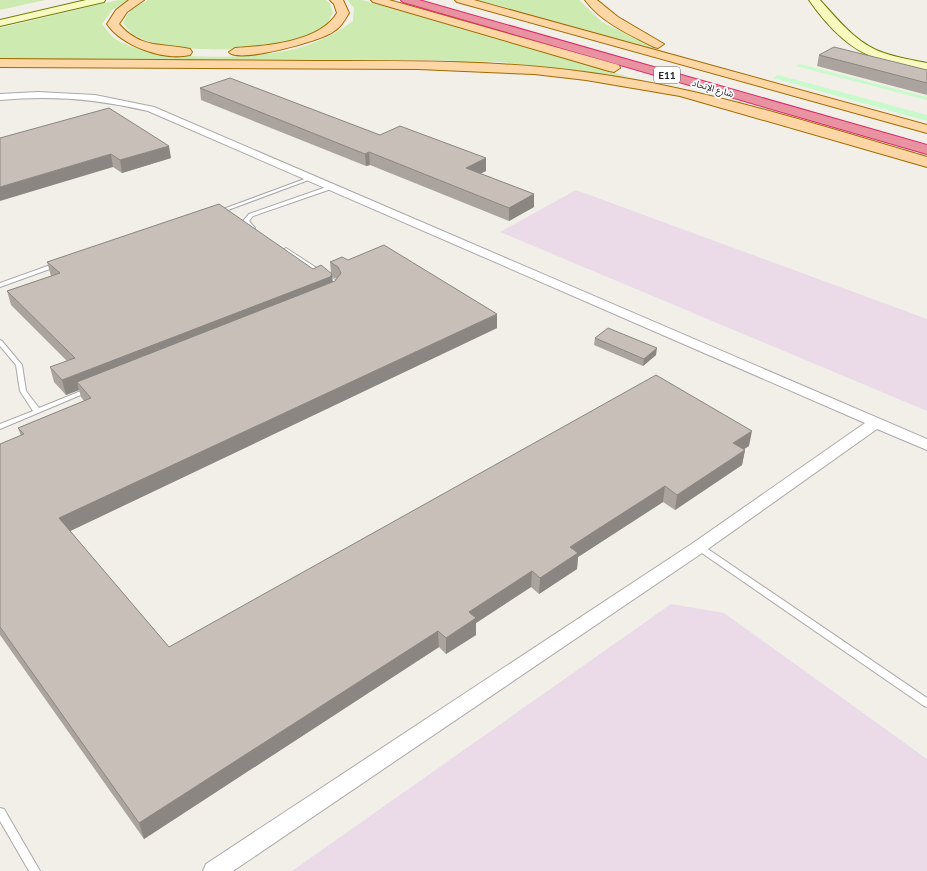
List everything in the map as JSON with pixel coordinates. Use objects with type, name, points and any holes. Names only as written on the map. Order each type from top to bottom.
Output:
[{"type":"highway","name":"شارع الإتحاد","points":[[407,0],[927,150]]},
{"type":"highway","name":"شارع الإتحاد","points":[[436,0],[927,138]]},
{"type":"main road","points":[[138,0],[127,5],[117,14],[113,24],[120,34],[149,47],[173,52],[204,53],[247,52],[284,46],[314,37],[336,25],[343,13],[340,2],[336,0]]},
{"type":"main road","points":[[377,0],[737,103],[802,125]]},
{"type":"main road","points":[[461,0],[927,129]]},
{"type":"main road","points":[[591,0],[600,10],[617,22],[664,47],[707,64],[802,94]]},
{"type":"main road","points":[[0,63],[418,65],[534,70],[593,77],[680,92],[802,125],[927,162]]},
{"type":"street","points":[[0,16],[68,0]]},
{"type":"street","points":[[0,23],[100,0]]},
{"type":"street","points":[[814,0],[854,41],[866,50],[889,58],[927,67]]},
{"type":"street","points":[[0,97],[68,95],[101,98],[139,106],[172,118],[927,445]]},
{"type":"street","points":[[214,871],[699,547],[875,423]]},
{"type":"lane","points":[[873,59],[927,73]]},
{"type":"lane","points":[[213,213],[312,178]]},
{"type":"lane","points":[[255,230],[246,221],[248,217],[254,213],[332,187]]},
{"type":"lane","points":[[243,203],[254,213]]},
{"type":"lane","points":[[281,247],[336,283],[336,290],[330,295]]},
{"type":"lane","points":[[0,285],[64,261]]},
{"type":"lane","points":[[0,342],[19,365],[23,391],[37,411]]},
{"type":"lane","points":[[0,427],[91,388]]},
{"type":"lane","points":[[699,547],[927,703]]},
{"type":"lane","points":[[0,812],[35,871]]},
{"type":"shaded area","points":[[576,190],[927,319],[927,411],[500,232]]},
{"type":"shaded area","points":[[671,604],[724,613],[927,759],[927,871],[292,871]]},
{"type":"green space","points":[[0,0],[45,0],[0,10]]},
{"type":"green space","points":[[118,0],[129,0],[112,10],[102,24],[114,38],[131,46],[153,52],[206,57],[260,55],[302,47],[329,36],[353,21],[354,8],[347,0],[362,0],[630,77],[500,62],[428,60],[0,59],[0,28]]},
{"type":"green space","points":[[148,0],[326,0],[330,3],[333,13],[327,24],[311,34],[288,42],[260,47],[200,49],[172,46],[148,41],[131,33],[123,23],[127,15],[140,4]]},
{"type":"green space","points":[[479,0],[579,0],[602,22],[656,49]]},
{"type":"green space","points":[[800,64],[927,97],[927,100],[796,66]]},
{"type":"green space","points":[[778,75],[927,115],[927,121],[773,78]]},
{"type":"building","points":[[834,47],[927,70],[927,83],[819,55]]},
{"type":"building","points":[[230,78],[380,135],[400,126],[486,158],[466,168],[534,194],[509,208],[369,152],[365,154],[200,88]]},
{"type":"building","points":[[109,108],[169,146],[120,160],[111,154],[0,187],[0,138]]},
{"type":"building","points":[[219,204],[313,269],[321,265],[332,274],[330,277],[62,380],[50,367],[75,358],[7,291],[60,273],[47,262]]},
{"type":"building","points":[[384,245],[497,314],[59,518],[169,647],[656,375],[752,431],[733,443],[745,450],[677,495],[665,486],[570,547],[578,553],[540,578],[532,571],[469,612],[476,618],[446,638],[438,631],[139,823],[0,627],[0,444],[24,434],[18,428],[91,398],[77,382],[335,281],[341,273],[338,267],[330,262],[342,257],[348,260]]},
{"type":"building","points":[[608,328],[657,348],[644,359],[595,338]]}]
